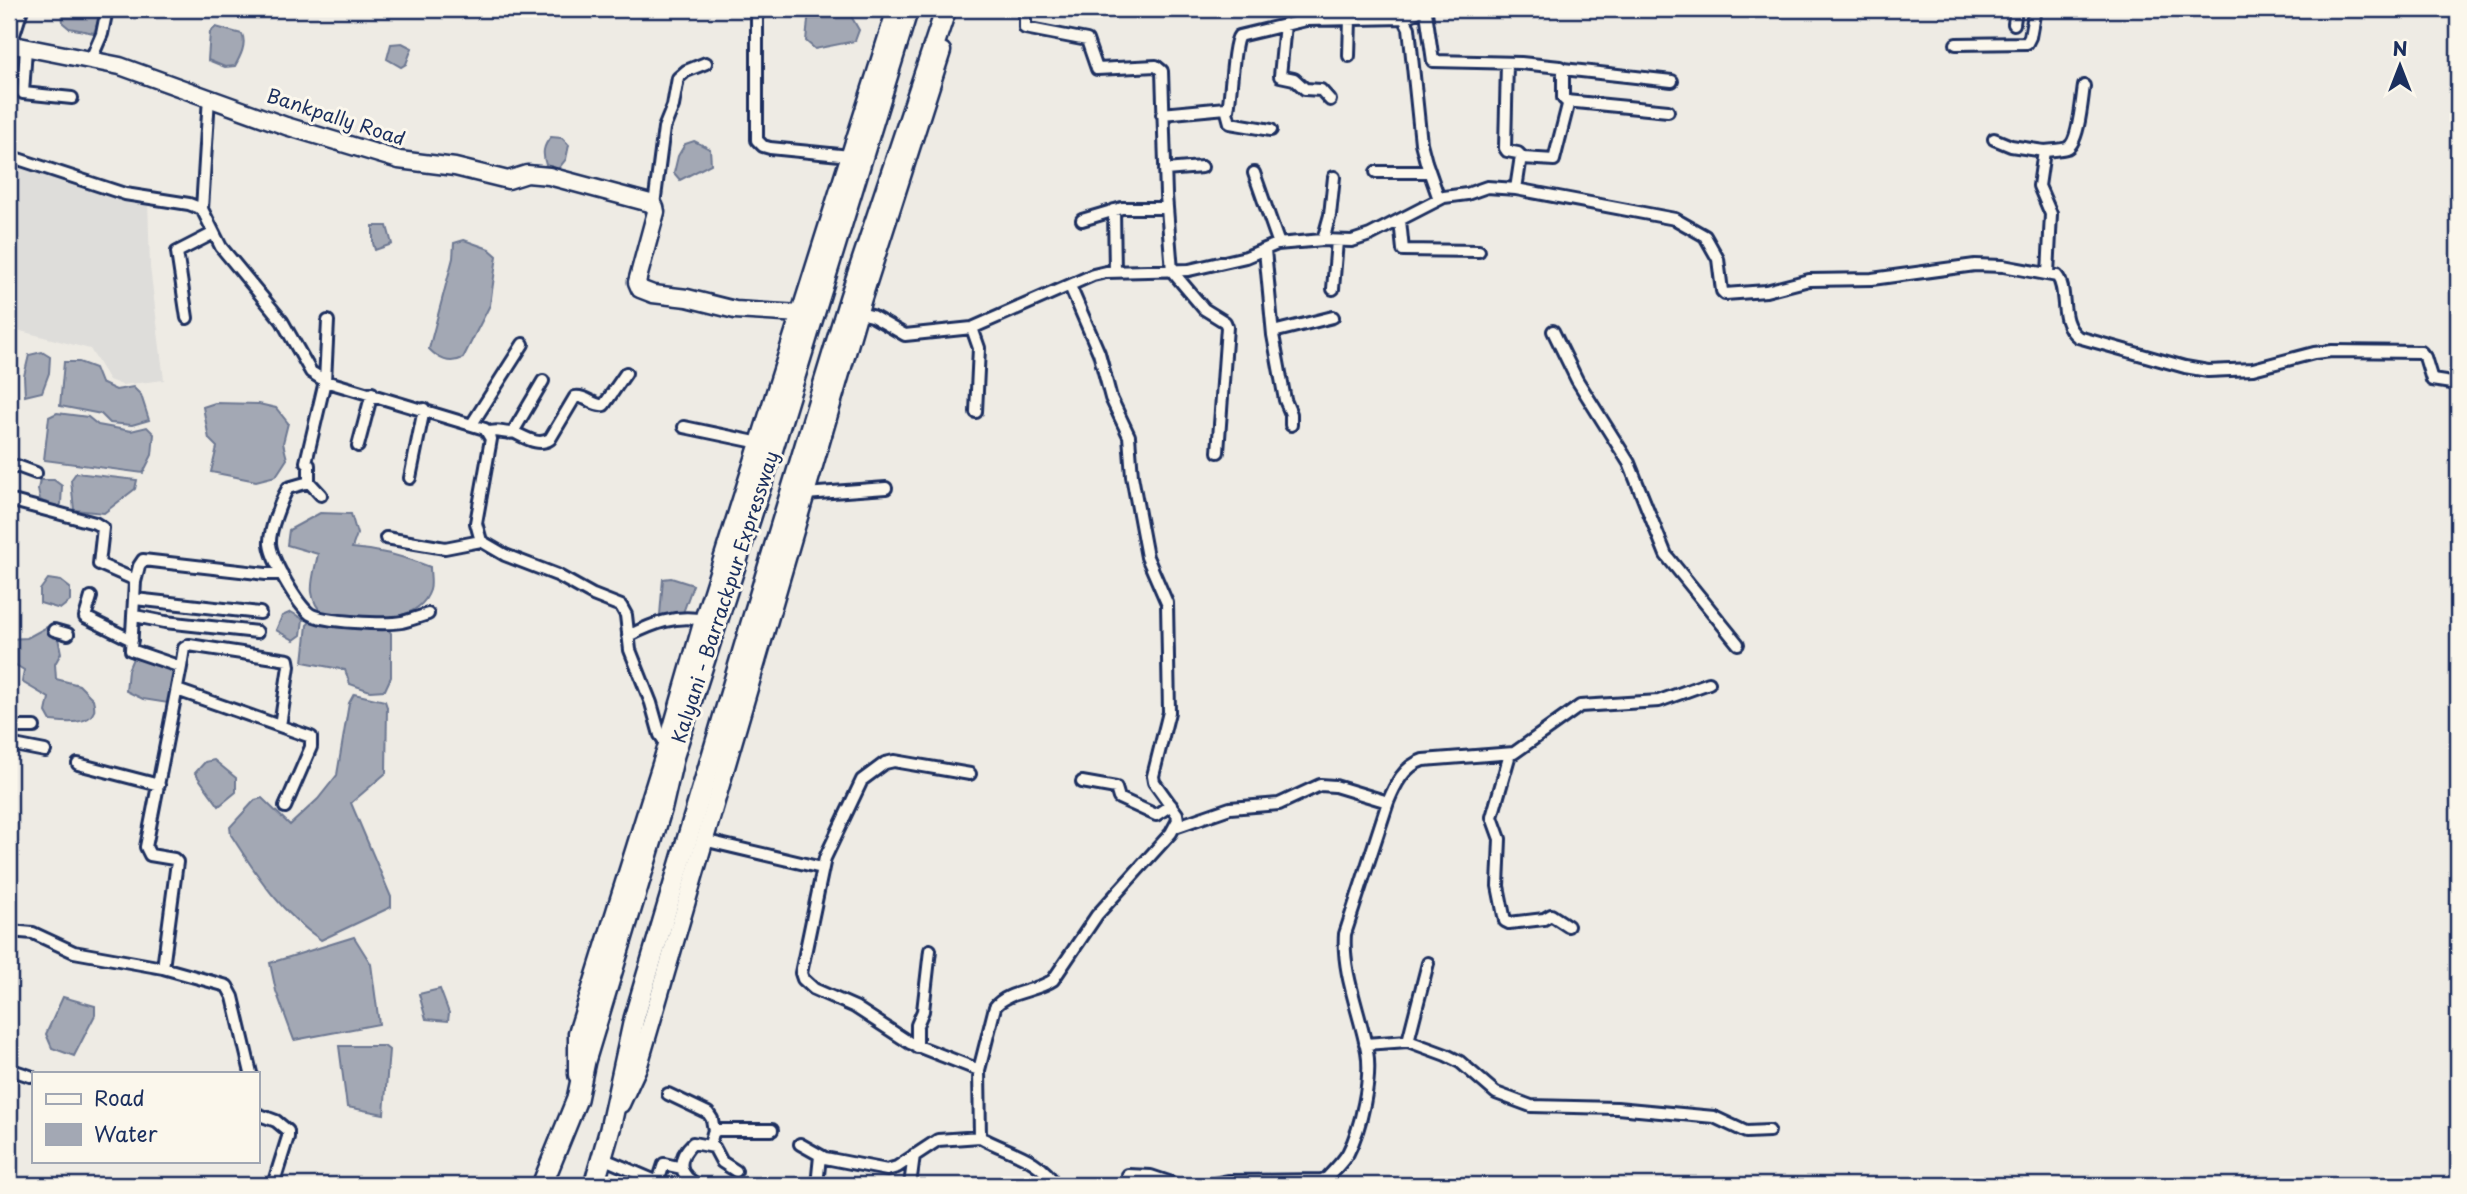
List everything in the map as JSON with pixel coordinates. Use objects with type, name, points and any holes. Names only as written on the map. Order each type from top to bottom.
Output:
[{"type":"highway","name":"Kalyani - Barrackpur Expressway","points":[[542,1185],[576,1099],[585,1061],[662,807],[674,755],[769,461],[908,9]]},
{"type":"highway","name":"Kalyani - Barrackpur Expressway","points":[[594,1185],[610,1129],[634,1019],[750,627],[850,297],[946,9]]},
{"type":"street","points":[[91,59],[102,34],[107,9]]},
{"type":"street","points":[[757,9],[757,140],[770,148],[850,156]]},
{"type":"street","points":[[576,1099],[577,1033],[896,9]]},
{"type":"street","points":[[610,1129],[639,1065],[859,313],[955,9]]},
{"type":"street","points":[[1025,9],[1025,28],[1087,40],[1097,69],[1159,66],[1162,71],[1162,114],[1172,271],[1204,309],[1226,325],[1218,452]]},
{"type":"street","points":[[2014,24],[2016,9]]},
{"type":"street","points":[[1956,44],[2026,43],[2030,37],[2035,9]]},
{"type":"street","points":[[18,10],[15,45],[23,93],[72,98]]},
{"type":"street","points":[[1271,130],[1230,122],[1228,110],[1236,39],[1243,34],[1306,20],[1413,14],[1424,10],[1427,14],[1433,61],[1560,67],[1672,81]]},
{"type":"street","points":[[1413,14],[1409,28],[1422,143],[1439,200]]},
{"type":"street","points":[[1349,56],[1350,18]]},
{"type":"street","points":[[1285,24],[1280,76],[1294,79],[1306,89],[1321,90],[1330,100]]},
{"type":"street","name":"Bankpally Road","points":[[15,45],[120,66],[286,126],[399,160],[454,167],[508,180],[527,174],[549,176],[654,205]]},
{"type":"street","points":[[706,63],[686,71],[678,78],[673,106],[664,128],[654,205],[656,212],[638,282],[640,289],[735,310],[801,314]]},
{"type":"street","points":[[1507,63],[1507,151],[1521,156],[1554,160],[1569,102]]},
{"type":"street","points":[[1563,69],[1563,98],[1569,102],[1668,111]]},
{"type":"street","points":[[1994,139],[2011,146],[2044,151],[2068,148],[2079,123],[2084,86]]},
{"type":"street","points":[[209,97],[202,209],[221,247],[282,321],[311,372],[325,380],[485,429],[491,439],[476,523],[481,541]]},
{"type":"street","points":[[1162,114],[1226,108],[1228,110]]},
{"type":"street","points":[[2044,151],[2039,186],[2051,214],[2048,274]]},
{"type":"street","points":[[9,156],[125,194],[189,204],[202,209]]},
{"type":"street","points":[[1516,189],[1521,156]]},
{"type":"street","points":[[1165,170],[1202,167]]},
{"type":"street","points":[[1376,172],[1429,172]]},
{"type":"street","points":[[1254,173],[1279,244]]},
{"type":"street","points":[[1323,240],[1330,215],[1334,177]]},
{"type":"street","points":[[859,313],[872,316],[905,335],[972,328],[1093,275],[1172,271],[1215,265],[1279,244],[1361,239],[1439,200],[1493,187],[1675,219],[1704,236],[1718,261],[1722,291],[1726,294],[1766,292],[1809,280],[1872,279],[1975,265],[2003,266],[2057,276],[2062,284],[2062,300],[2071,330],[2078,337],[2185,368],[2208,371],[2253,369],[2332,351],[2421,352],[2426,357],[2432,380],[2458,384]]},
{"type":"street","points":[[1083,220],[1127,207],[1167,208]]},
{"type":"street","points":[[1114,210],[1115,272]]},
{"type":"street","points":[[1400,220],[1402,248],[1406,251],[1479,251]]},
{"type":"street","points":[[187,318],[176,254],[180,249],[214,233]]},
{"type":"street","points":[[1333,289],[1337,241]]},
{"type":"street","points":[[1265,250],[1273,332],[1291,425]]},
{"type":"street","points":[[1070,286],[1100,353],[1111,398],[1129,436],[1134,485],[1147,557],[1167,603],[1169,712],[1153,776],[1154,782],[1177,814],[1175,827]]},
{"type":"street","points":[[1273,332],[1333,317]]},
{"type":"street","points":[[321,495],[309,482],[309,465],[306,462],[325,380],[328,321]]},
{"type":"street","points":[[972,328],[979,344],[976,412]]},
{"type":"street","points":[[1553,331],[1577,380],[1629,463],[1666,555],[1738,644]]},
{"type":"street","points":[[472,424],[523,344]]},
{"type":"street","points":[[488,433],[496,430],[513,432],[537,442],[546,442],[575,397],[604,405],[625,373]]},
{"type":"street","points":[[513,432],[543,381]]},
{"type":"street","points":[[358,446],[372,393]]},
{"type":"street","points":[[410,478],[424,409]]},
{"type":"street","points":[[684,427],[760,443]]},
{"type":"street","points":[[9,469],[17,466],[36,473]]},
{"type":"street","points":[[309,482],[288,488],[282,499],[270,542],[286,584],[310,614],[331,621],[400,622],[428,614]]},
{"type":"street","points":[[805,494],[886,488]]},
{"type":"street","points":[[9,500],[95,523],[103,528],[99,564],[135,582]]},
{"type":"street","points":[[386,538],[444,548],[481,541],[505,555],[557,575],[593,595],[621,606],[626,615],[630,650],[651,702],[660,735],[667,745]]},
{"type":"street","points":[[181,667],[131,650],[135,582],[139,566],[144,560],[266,574],[282,573]]},
{"type":"street","points":[[91,597],[85,617],[132,640]]},
{"type":"street","points":[[135,599],[260,613]]},
{"type":"street","points":[[135,616],[257,632]]},
{"type":"street","points":[[628,636],[666,620],[704,620]]},
{"type":"street","points":[[54,630],[68,634]]},
{"type":"street","points":[[163,968],[177,862],[174,859],[150,855],[146,847],[184,648],[189,645],[288,660],[281,726]]},
{"type":"street","points":[[1208,1185],[1228,1181],[1269,1183],[1322,1180],[1345,1157],[1352,1145],[1364,1102],[1368,1064],[1350,986],[1345,934],[1388,802],[1400,778],[1418,762],[1510,754],[1527,745],[1580,706],[1659,701],[1709,683]]},
{"type":"street","points":[[177,690],[308,735],[312,741],[285,807]]},
{"type":"street","points":[[9,727],[34,727]]},
{"type":"street","points":[[9,744],[45,751]]},
{"type":"street","points":[[1510,754],[1492,817],[1500,839],[1498,886],[1505,920],[1510,923],[1544,919],[1551,915],[1568,926]]},
{"type":"street","points":[[970,774],[904,762],[885,763],[870,773],[858,786],[822,868],[801,967],[803,979],[814,989],[855,1007],[917,1047],[979,1070]]},
{"type":"street","points":[[78,764],[159,785]]},
{"type":"street","points":[[1082,782],[1116,788],[1119,798],[1156,815],[1171,805]]},
{"type":"street","points":[[980,1137],[979,1070],[998,1003],[1044,986],[1052,980],[1097,915],[1175,827],[1230,808],[1279,804],[1308,789],[1321,786],[1335,786],[1388,802]]},
{"type":"street","points":[[703,840],[822,868]]},
{"type":"street","points":[[9,931],[33,933],[74,952],[163,968],[227,986],[233,997],[251,1072]]},
{"type":"street","points":[[917,1047],[916,1025],[923,1011],[930,950]]},
{"type":"street","points":[[1408,1041],[1428,963]]},
{"type":"street","points":[[1365,1044],[1408,1041],[1455,1059],[1496,1093],[1531,1106],[1617,1108],[1714,1117],[1746,1132],[1769,1131]]},
{"type":"street","points":[[9,1069],[30,1076]]},
{"type":"street","points":[[668,1094],[708,1113],[714,1131],[710,1145]]},
{"type":"street","points":[[259,1115],[276,1121],[288,1131],[273,1185]]},
{"type":"street","points":[[714,1131],[772,1130]]},
{"type":"street","points":[[800,1144],[820,1156],[887,1170],[897,1167],[938,1140],[980,1137],[1038,1164],[1055,1185]]},
{"type":"street","points":[[698,1185],[686,1178],[682,1168],[682,1158],[690,1145],[710,1145],[715,1148],[722,1163],[736,1171]]},
{"type":"street","points":[[909,1185],[914,1155]]},
{"type":"street","points":[[817,1185],[820,1156]]},
{"type":"street","points":[[602,1158],[656,1181],[664,1164],[682,1168]]},
{"type":"street","points":[[1128,1175],[1152,1176],[1178,1185]]},
{"type":"shaded area","points":[[9,160],[148,200],[150,267],[164,380],[122,385],[109,380],[90,349],[9,328]]},
{"type":"water","points":[[62,9],[102,9],[94,33],[69,28],[63,23]]},
{"type":"water","points":[[809,9],[847,9],[859,30],[855,41],[815,49],[806,41]]},
{"type":"water","points":[[216,27],[242,34],[243,46],[235,66],[225,67],[208,60],[210,32]]},
{"type":"water","points":[[402,43],[412,48],[406,64],[401,67],[387,59],[391,44]]},
{"type":"water","points":[[551,137],[562,138],[569,145],[566,159],[558,169],[546,165],[545,161],[545,147]]},
{"type":"water","points":[[694,141],[710,149],[711,164],[680,180],[674,173],[678,156],[685,144]]},
{"type":"water","points":[[373,226],[387,226],[392,244],[375,250]]},
{"type":"water","points":[[464,240],[489,249],[497,256],[490,305],[463,358],[449,361],[429,349],[453,258],[454,243]]},
{"type":"water","points":[[42,352],[50,357],[49,373],[42,392],[25,396],[24,376],[29,355]]},
{"type":"water","points":[[64,362],[79,362],[95,368],[101,383],[116,390],[133,387],[141,395],[149,420],[132,425],[110,423],[101,414],[60,406]]},
{"type":"water","points":[[215,403],[259,404],[276,408],[288,423],[283,443],[287,459],[276,476],[256,481],[211,472],[217,447],[209,439],[203,407]]},
{"type":"water","points":[[57,413],[88,417],[98,425],[131,431],[147,427],[154,434],[152,455],[143,473],[44,460],[49,417]]},
{"type":"water","points":[[76,473],[137,480],[135,489],[104,513],[74,510],[71,480]]},
{"type":"water","points":[[40,480],[54,480],[62,486],[59,507],[40,500]]},
{"type":"water","points":[[320,513],[351,514],[357,534],[352,548],[392,554],[430,567],[431,588],[423,602],[413,611],[385,618],[325,616],[318,609],[312,594],[312,579],[318,554],[287,545],[289,530]]},
{"type":"water","points":[[671,578],[693,585],[680,621],[660,615],[663,579]]},
{"type":"water","points":[[48,579],[61,581],[70,588],[70,601],[60,609],[40,603],[40,590]]},
{"type":"water","points":[[291,612],[303,619],[301,635],[294,640],[276,630],[282,616]]},
{"type":"water","points":[[310,622],[386,627],[391,633],[391,677],[385,690],[370,691],[350,684],[345,670],[303,662],[307,625]]},
{"type":"water","points":[[47,627],[58,638],[61,653],[55,664],[56,679],[79,685],[93,699],[94,711],[87,719],[75,722],[51,721],[46,712],[49,698],[22,682],[24,670],[9,661],[9,639],[27,638]]},
{"type":"water","points":[[140,656],[181,669],[175,695],[168,703],[143,699],[126,691],[128,670],[133,658]]},
{"type":"water","points":[[354,694],[385,701],[387,707],[386,773],[351,803],[391,897],[391,907],[321,940],[293,917],[270,892],[231,835],[230,827],[255,800],[262,798],[290,825],[318,799],[337,775],[349,703]]},
{"type":"water","points":[[214,760],[236,778],[236,792],[219,806],[195,773],[205,762]]},
{"type":"water","points":[[354,937],[371,964],[379,1024],[294,1040],[276,991],[270,963]]},
{"type":"water","points":[[440,989],[449,1013],[448,1021],[426,1019],[419,994]]},
{"type":"water","points":[[63,997],[95,1006],[95,1015],[74,1056],[52,1048],[46,1034]]},
{"type":"water","points":[[339,1046],[384,1046],[389,1050],[384,1114],[347,1107]]}]
